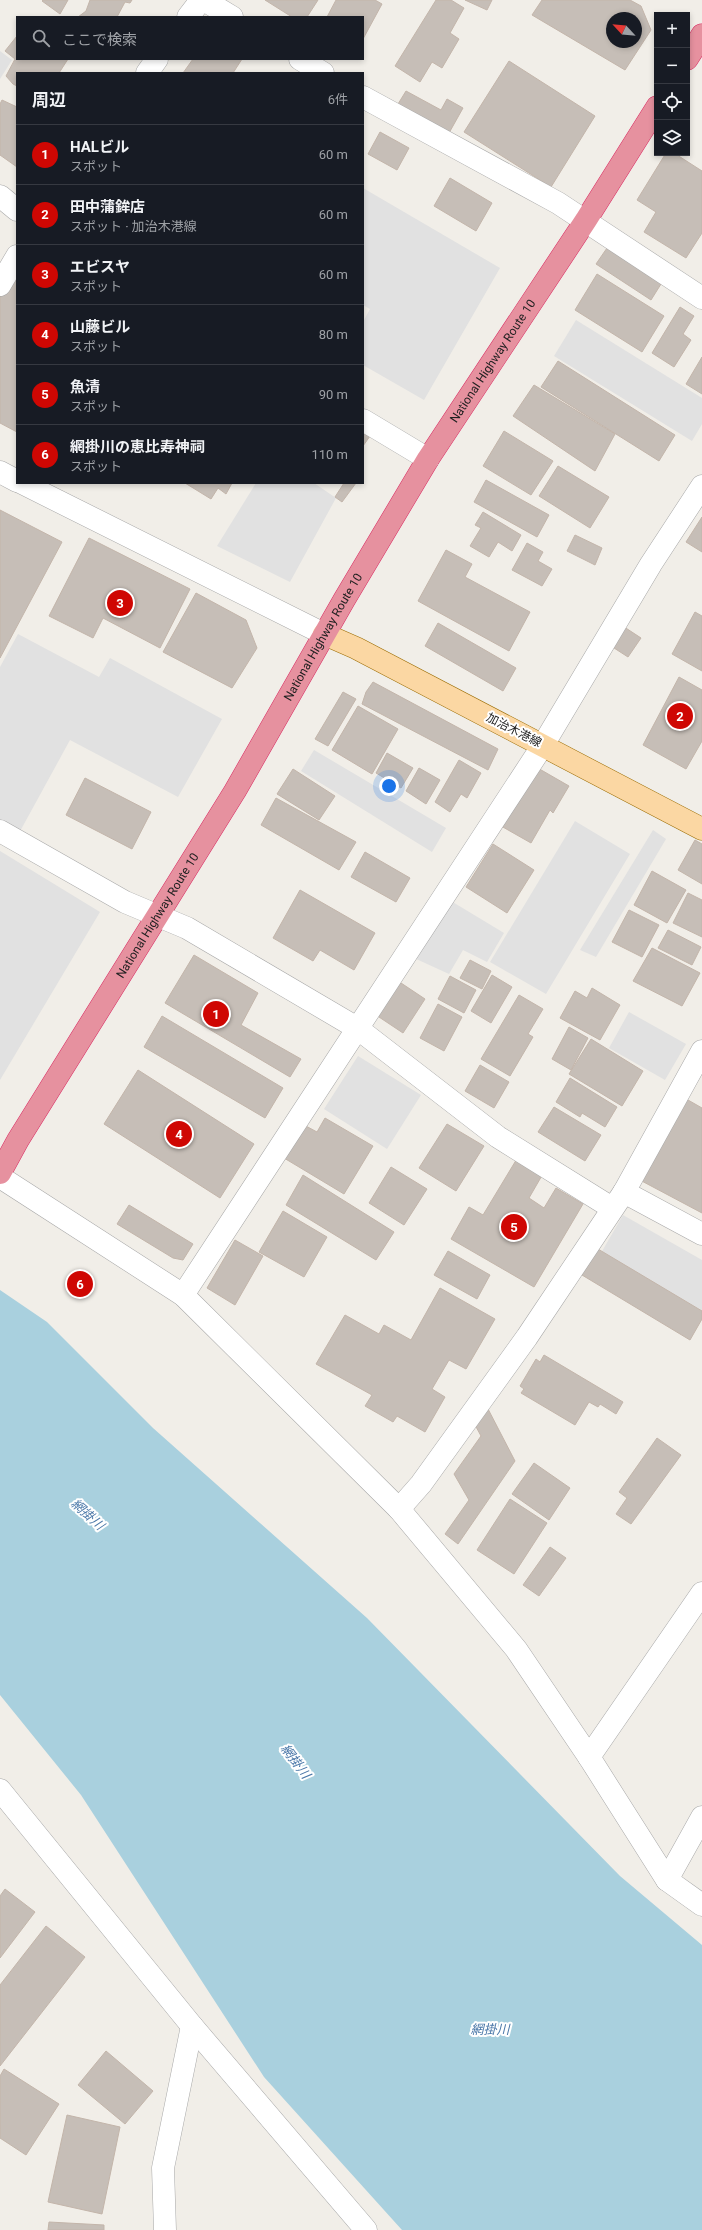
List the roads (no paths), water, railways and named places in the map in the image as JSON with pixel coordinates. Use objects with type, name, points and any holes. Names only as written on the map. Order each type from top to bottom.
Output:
[{"type":"highway","points":[[690,54],[702,35]]},
{"type":"highway","name":"National Highway Route 10","points":[[0,1173],[235,791],[324,634],[428,459],[586,220],[654,112]]},
{"type":"main road","name":"加治木港線","points":[[324,634],[356,648],[702,829]]},
{"type":"street","points":[[189,16],[201,0]]},
{"type":"street","points":[[204,0],[230,16]]},
{"type":"street","points":[[148,72],[156,60]]},
{"type":"street","points":[[302,60],[321,72]]},
{"type":"street","points":[[364,98],[558,203],[586,220],[702,298]]},
{"type":"street","points":[[0,196],[16,209]]},
{"type":"street","points":[[0,285],[16,258]]},
{"type":"street","points":[[364,421],[428,459]]},
{"type":"street","points":[[0,472],[16,480]]},
{"type":"street","points":[[24,484],[324,634]]},
{"type":"street","points":[[184,1295],[542,745],[647,571],[702,486]]},
{"type":"street","points":[[0,831],[125,902],[187,928],[357,1028],[498,1137],[618,1200],[702,1234]]},
{"type":"street","points":[[399,1509],[421,1484],[527,1337],[618,1200],[702,1051]]},
{"type":"street","points":[[0,1177],[184,1295],[399,1509],[516,1649],[589,1757],[667,1880],[702,1905]]},
{"type":"street","points":[[589,1757],[702,1593]]},
{"type":"street","points":[[0,1790],[192,2026],[366,2230]]},
{"type":"street","points":[[667,1880],[702,1817]]},
{"type":"street","points":[[165,2230],[163,2168],[192,2026]]},
{"type":"water","name":"網掛川","points":[[0,1290],[47,1322],[153,1428],[367,1618],[620,1876],[702,1945],[702,2230],[402,2230],[264,2077],[81,1795],[0,1695]]},
{"type":"place","name":"エビスヤ","points":[[120,603]]},
{"type":"place","name":"田中蒲鉾店","points":[[680,716]]},
{"type":"place","name":"HALビル","points":[[216,1014]]},
{"type":"place","name":"山藤ビル","points":[[179,1134]]},
{"type":"place","name":"魚清","points":[[514,1227]]},
{"type":"place","name":"網掛川の恵比寿神祠","points":[[80,1284]]}]
